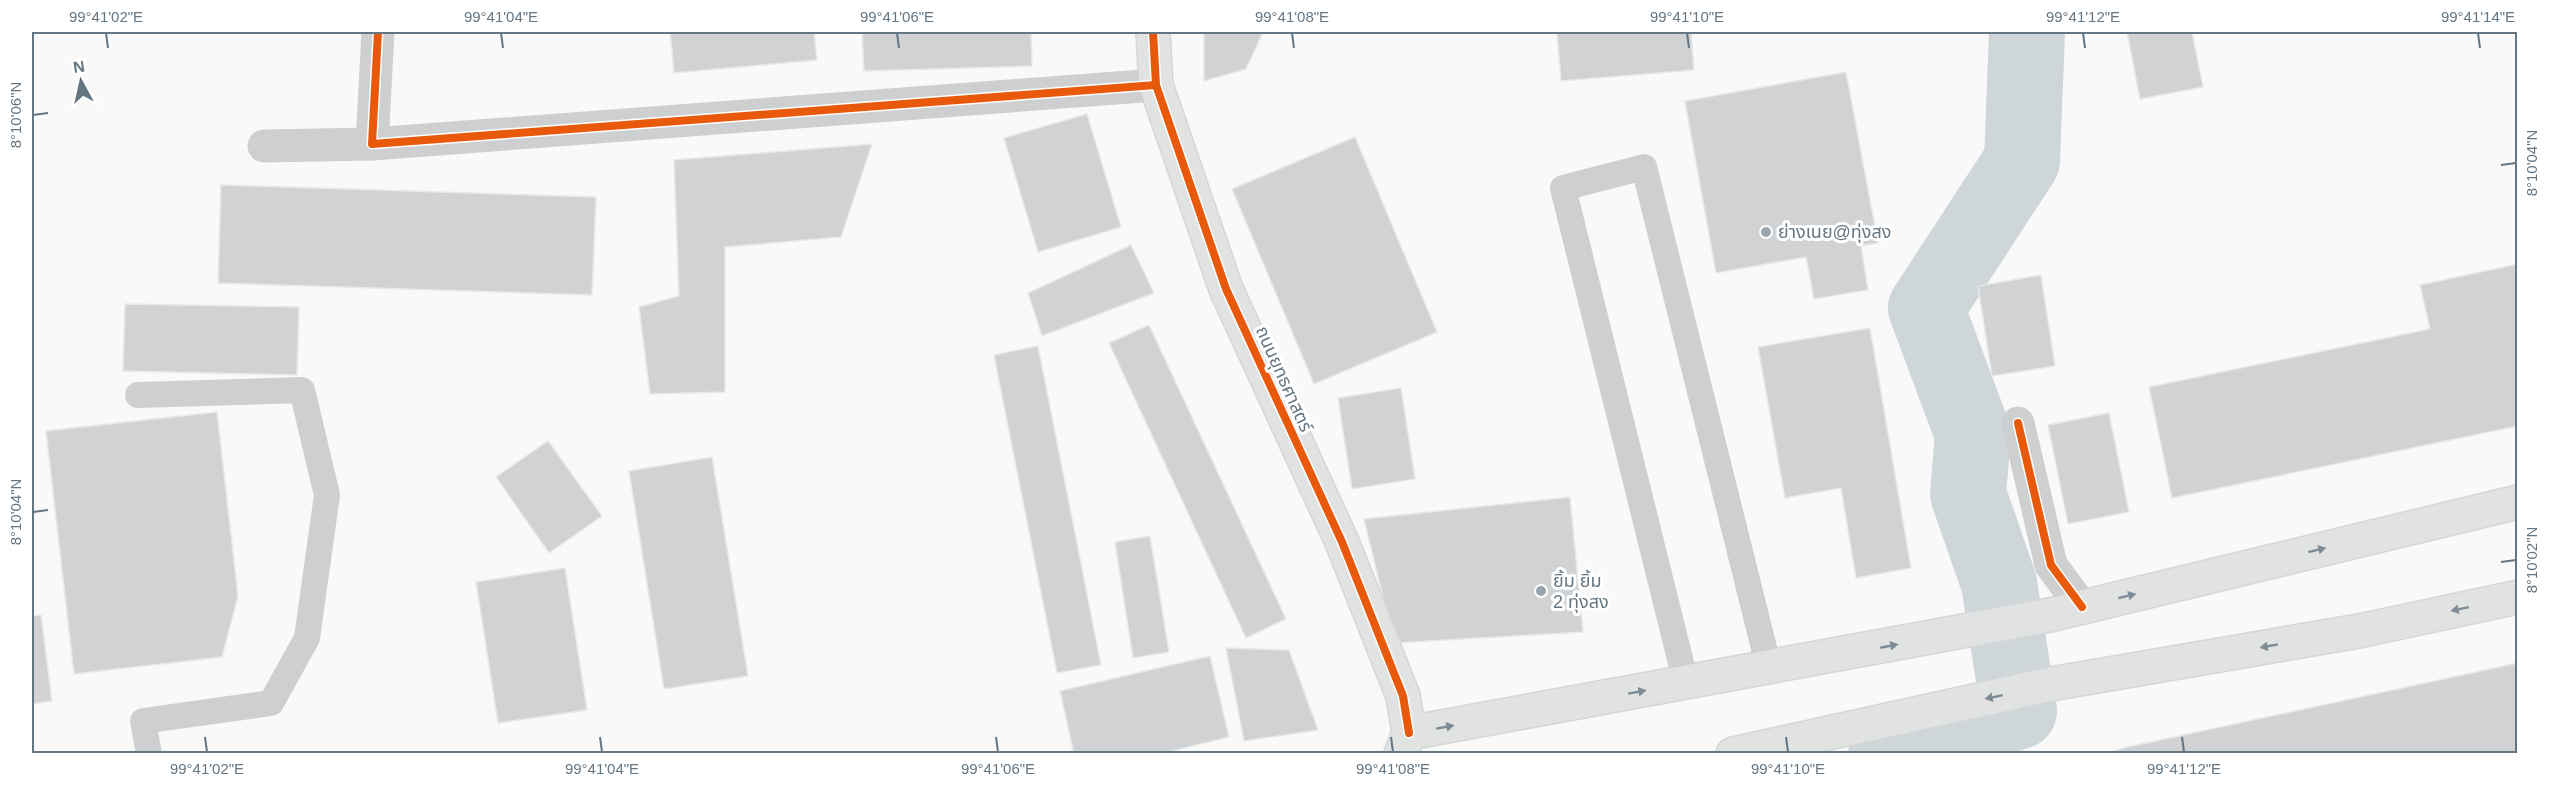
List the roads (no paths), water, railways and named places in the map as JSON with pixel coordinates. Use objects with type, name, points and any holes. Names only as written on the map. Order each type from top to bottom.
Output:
[{"type":"main road","name":"ถนนยุทธศาสตร์","points":[[1153,32],[1156,85],[1227,289],[1342,542],[1403,696],[1405,743]]},
{"type":"main road","points":[[1405,743],[1686,683],[2050,615],[2517,502]]},
{"type":"main road","points":[[1733,753],[2051,684],[2359,631],[2517,597]]},
{"type":"street","points":[[372,144],[378,32]]},
{"type":"street","points":[[264,146],[372,144],[1156,85]]},
{"type":"street","points":[[2018,423],[2051,565],[2082,607]]},
{"type":"lane","points":[[1686,683],[1563,188],[1644,167],[1768,668]]},
{"type":"lane","points":[[138,395],[302,390],[327,495],[307,638],[271,703],[143,721],[149,753]]},
{"type":"waterway","points":[[1886,754],[2019,711],[1999,583],[1968,494],[1973,434],[1926,308],[2022,161],[2027,32]]},
{"type":"place","name":"ย่างเนย@ทุ่งสง","points":[[1766,232]]},
{"type":"place","name":"ยิ้ม ยิ้ม 2 ทุ่งสง","points":[[1541,591]]}]
